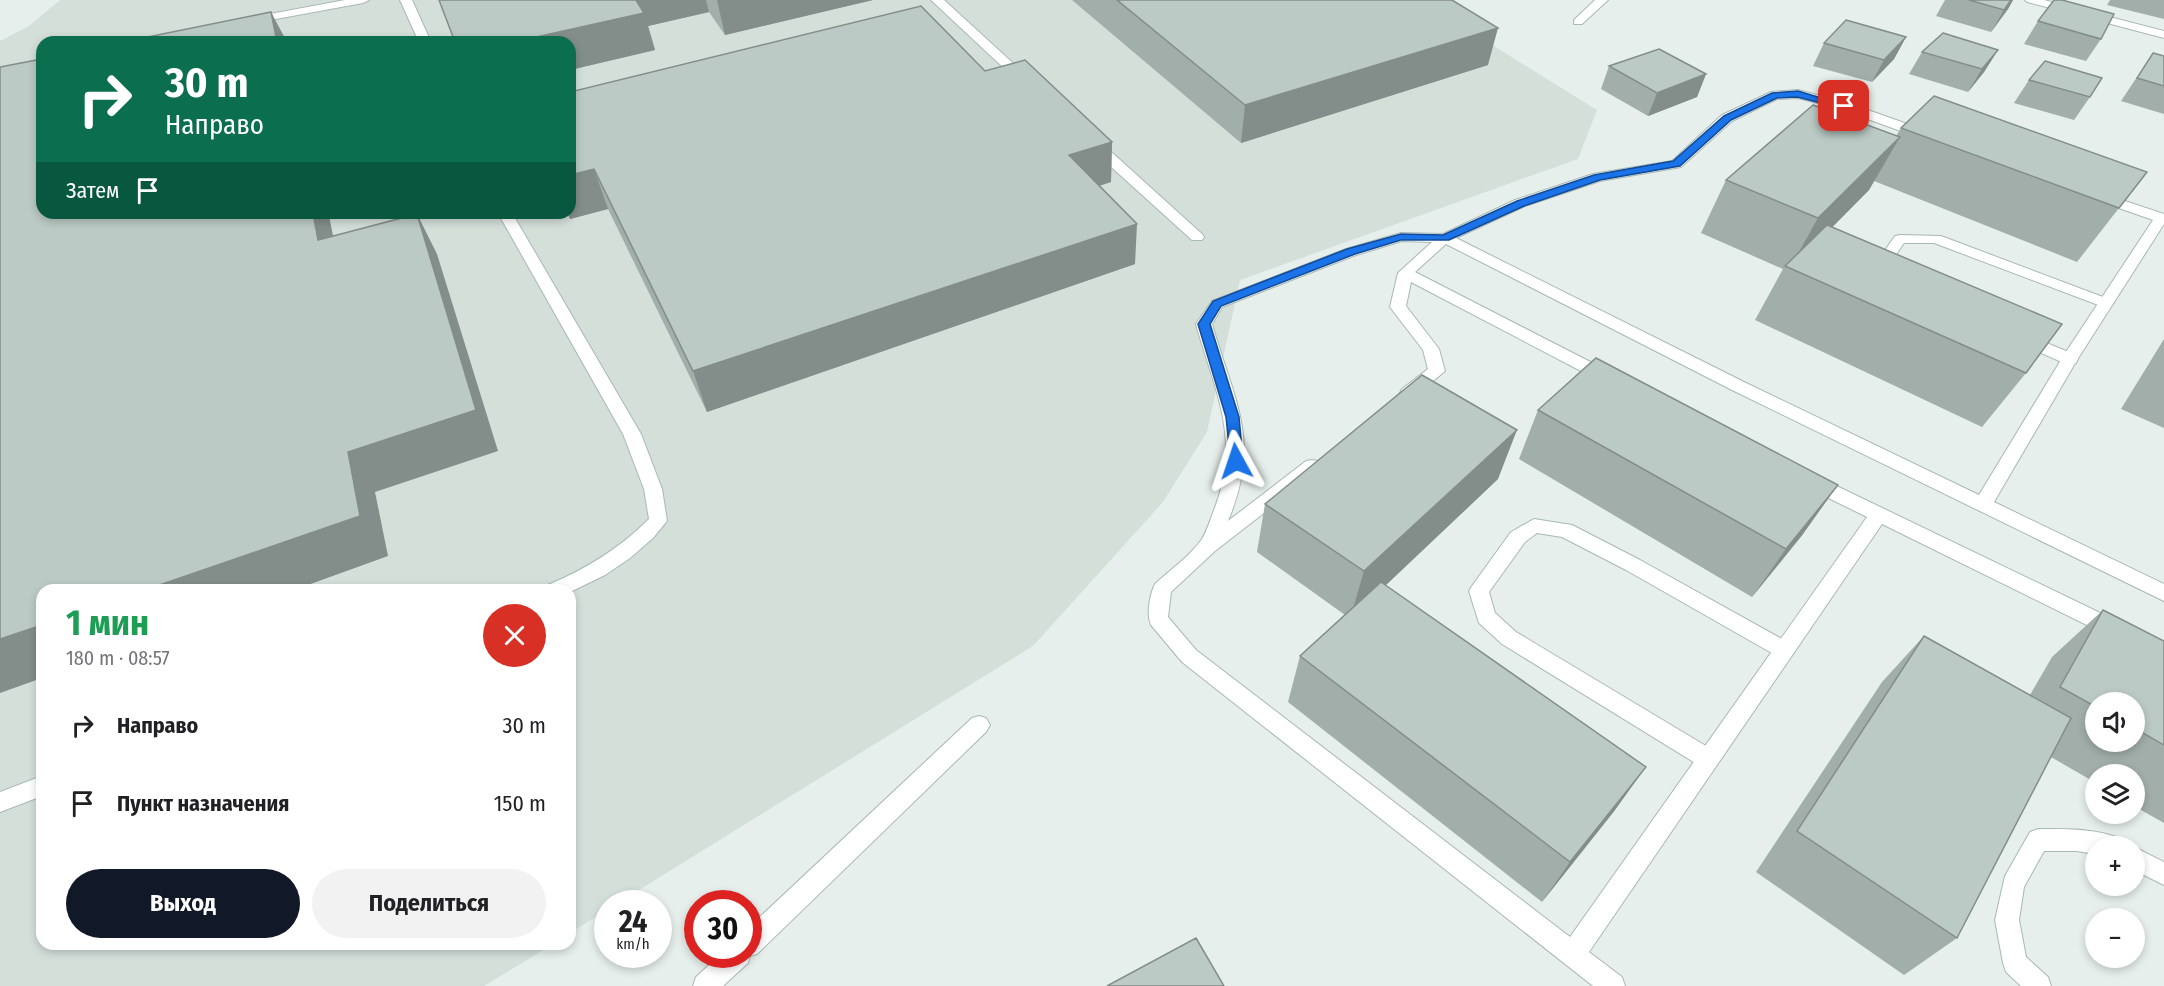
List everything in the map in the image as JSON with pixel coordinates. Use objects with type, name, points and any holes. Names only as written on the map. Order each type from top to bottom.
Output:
[{"type":"street","points":[[232,25],[363,0]]},
{"type":"street","points":[[406,0],[422,36]]},
{"type":"street","points":[[937,0],[945,15],[1030,85]]},
{"type":"street","points":[[1578,22],[1602,0]]},
{"type":"street","points":[[2031,0],[2164,35]]},
{"type":"street","points":[[1391,406],[1437,371],[1431,349],[1398,306],[1405,273],[1445,238],[1520,203],[1598,177],[1677,164],[1727,118],[1775,95],[1798,94],[1844,106],[1942,141]]},
{"type":"street","points":[[1083,133],[1197,237]]},
{"type":"street","points":[[1983,506],[2070,359],[2163,219],[2085,191]]},
{"type":"street","points":[[508,219],[632,434],[653,489],[658,521],[637,544],[590,576],[570,584]]},
{"type":"street","points":[[1208,546],[1228,500],[1236,461],[1232,417],[1204,324],[1217,303],[1351,252],[1401,237],[1445,238],[1737,386],[2164,593]]},
{"type":"street","points":[[1890,280],[1878,268],[1900,239],[1936,239],[2106,303]]},
{"type":"street","points":[[1405,273],[1626,387]]},
{"type":"street","points":[[2005,331],[2070,359]]},
{"type":"street","points":[[1327,455],[1208,546],[1162,589],[1158,619],[1189,656],[1613,986]]},
{"type":"street","points":[[1794,473],[2132,638]]},
{"type":"street","points":[[1572,956],[1878,516]]},
{"type":"street","points":[[1708,759],[1509,638],[1486,617],[1479,591],[1518,537],[1534,526],[1565,530],[1633,565],[1784,650]]},
{"type":"street","points":[[762,932],[979,725]]},
{"type":"street","points":[[0,802],[36,788]]},
{"type":"street","points":[[2039,986],[2015,963],[2007,920],[2013,884],[2038,840],[2085,842]]},
{"type":"street","points":[[2145,864],[2164,874]]},
{"type":"street","points":[[705,986],[724,968]]},
{"type":"shaded area","points":[[60,0],[1420,0],[1597,110],[1578,159],[1240,280],[1207,432],[1163,502],[1033,646],[639,890],[594,890],[594,918],[576,929],[576,584],[36,584],[36,950],[543,950],[484,986],[0,986],[0,41],[29,26]]},
{"type":"building","points":[[439,0],[636,0],[644,13],[541,36],[453,36]]},
{"type":"building","points":[[1117,0],[1452,0],[1498,28],[1245,105]]},
{"type":"building","points":[[1969,0],[2011,0],[2004,10]]},
{"type":"building","points":[[2054,0],[2062,0],[2114,14],[2101,39],[2038,21]]},
{"type":"building","points":[[921,6],[985,71],[1025,60],[1112,142],[1069,155],[1137,224],[693,371],[594,169],[576,174],[576,91]]},
{"type":"building","points":[[271,12],[276,36],[153,36]]},
{"type":"building","points":[[1846,20],[1906,37],[1884,60],[1824,43]]},
{"type":"building","points":[[1943,33],[1998,50],[1982,69],[1922,52]]},
{"type":"building","points":[[1659,49],[1706,74],[1657,93],[1609,66]]},
{"type":"building","points":[[2153,53],[2164,56],[2164,86],[2137,78]]},
{"type":"building","points":[[36,60],[36,219],[314,219],[318,240],[398,219],[419,219],[476,410],[348,452],[360,516],[162,584],[36,584],[36,627],[0,639],[0,67]]},
{"type":"building","points":[[2045,61],[2102,78],[2090,97],[2029,80]]},
{"type":"building","points":[[1934,96],[2147,172],[2119,208],[1901,128]]},
{"type":"building","points":[[1813,105],[1900,137],[1818,218],[1726,180]]},
{"type":"building","points":[[1827,225],[2062,324],[2026,373],[1785,266]]},
{"type":"building","points":[[1596,358],[1838,485],[1786,549],[1538,410]]},
{"type":"building","points":[[1422,375],[1517,430],[1364,571],[1265,504]]},
{"type":"building","points":[[1381,582],[1646,767],[1570,862],[1300,656]]},
{"type":"building","points":[[2103,610],[2164,641],[2164,745],[2145,734],[2145,692],[2085,692],[2085,701],[2060,687]]},
{"type":"building","points":[[1924,636],[2071,718],[1957,938],[1797,831]]},
{"type":"building","points":[[1196,938],[1224,986],[1107,986]]},
{"type":"route","points":[[1236,461],[1232,417],[1204,324],[1217,303],[1351,252],[1401,237],[1445,238],[1520,203],[1598,177],[1677,164],[1727,118],[1775,95],[1798,94],[1844,106]]}]
